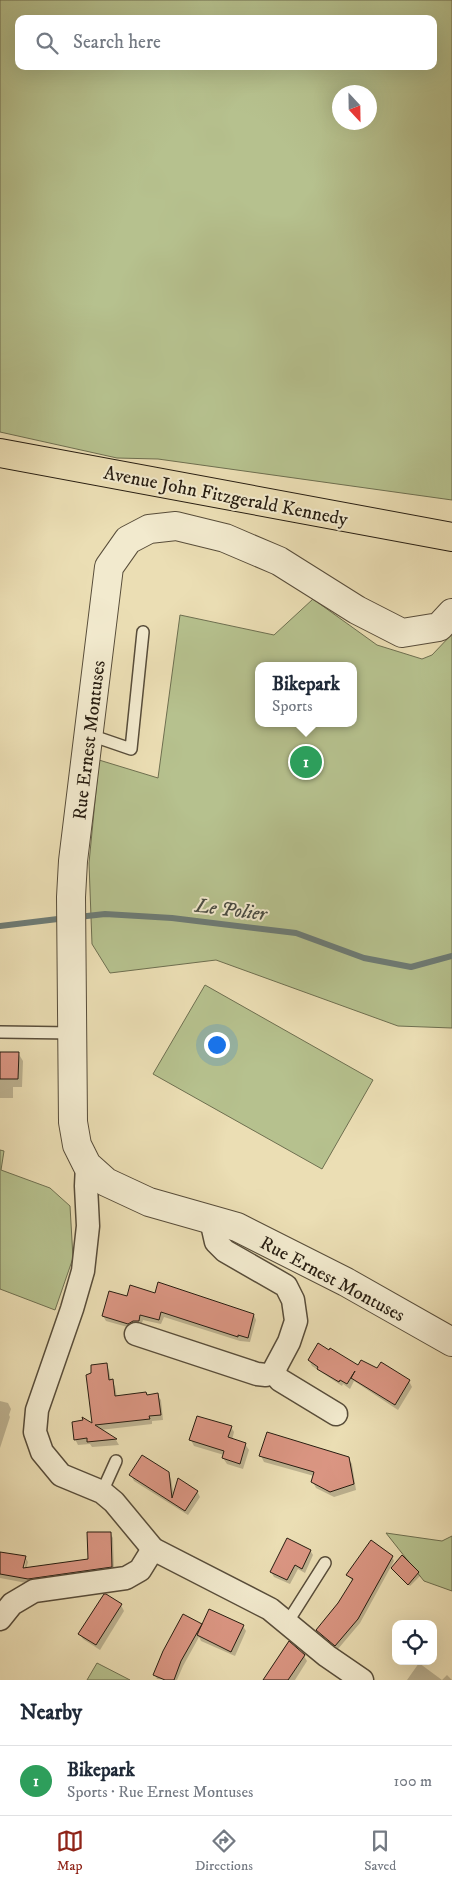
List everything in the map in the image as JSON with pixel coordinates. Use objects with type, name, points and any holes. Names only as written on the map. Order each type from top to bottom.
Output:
[{"type":"main road","name":"Avenue John Fitzgerald Kennedy","points":[[0,453],[452,536]]},
{"type":"street","name":"Rue Ernest Montuses","points":[[452,613],[439,627],[402,633],[356,610],[279,561],[225,538],[176,526],[149,529],[128,540],[109,567],[73,861],[71,897],[73,1122],[77,1145],[87,1165],[106,1182],[149,1202],[237,1227],[346,1282],[452,1342]]},
{"type":"street","points":[[87,1165],[88,1226],[83,1271],[37,1410],[35,1432],[42,1452],[61,1475],[102,1492],[114,1502],[153,1548],[270,1609],[355,1678]]},
{"type":"street","name":"Rue Ernest Montuses","points":[[211,1220],[216,1242],[225,1251],[286,1286],[293,1300],[296,1321],[290,1342],[273,1372]]},
{"type":"street","points":[[136,1334],[257,1374],[266,1375],[273,1372],[280,1380],[336,1414]]},
{"type":"street","points":[[0,1619],[12,1604],[34,1591],[126,1578],[140,1570],[153,1548]]},
{"type":"lane","points":[[89,737],[99,738],[131,749],[143,632]]},
{"type":"lane","points":[[0,1032],[73,1033]]},
{"type":"lane","points":[[102,1492],[116,1461]]},
{"type":"lane","points":[[287,1623],[325,1563]]},
{"type":"green space","points":[[0,0],[452,0],[452,500],[158,459],[117,458],[0,432]]},
{"type":"green space","points":[[313,599],[377,645],[422,659],[432,655],[452,634],[452,1028],[398,1026],[216,960],[110,973],[92,944],[89,863],[99,760],[158,778],[180,615],[274,635]]},
{"type":"green space","points":[[205,985],[373,1080],[322,1169],[153,1074]]},
{"type":"green space","points":[[0,1150],[4,1151],[1,1170],[50,1188],[70,1206],[73,1258],[55,1310],[0,1289]]},
{"type":"green space","points":[[386,1533],[442,1541],[452,1536],[452,1591],[424,1581]]},
{"type":"green space","points":[[97,1663],[130,1680],[87,1680]]},
{"type":"building","points":[[0,1052],[19,1052],[18,1079],[0,1079]]},
{"type":"building","points":[[158,1282],[254,1314],[248,1338],[238,1335],[238,1337],[161,1312],[159,1320],[140,1315],[139,1321],[133,1321],[128,1324],[102,1316],[109,1291],[127,1296],[130,1285],[155,1293]]},
{"type":"building","points":[[318,1343],[358,1365],[361,1360],[377,1368],[381,1362],[410,1380],[395,1405],[351,1378],[355,1371],[347,1384],[340,1380],[339,1382],[317,1369],[318,1367],[308,1360]]},
{"type":"building","points":[[107,1363],[109,1380],[113,1379],[115,1396],[146,1392],[147,1395],[158,1393],[161,1415],[149,1416],[150,1419],[95,1425],[117,1439],[87,1442],[87,1438],[74,1440],[72,1422],[83,1420],[82,1417],[92,1423],[86,1375],[91,1373],[91,1365]]},
{"type":"building","points":[[197,1416],[232,1426],[228,1437],[246,1443],[240,1464],[222,1458],[224,1451],[189,1440]]},
{"type":"building","points":[[267,1432],[349,1457],[354,1484],[330,1492],[311,1482],[314,1472],[259,1456]]},
{"type":"building","points":[[142,1455],[169,1472],[172,1498],[178,1478],[198,1491],[185,1511],[129,1475]]},
{"type":"building","points":[[87,1532],[111,1532],[112,1567],[28,1579],[0,1574],[0,1552],[26,1556],[23,1568],[88,1559]]},
{"type":"building","points":[[287,1538],[311,1550],[302,1569],[295,1565],[287,1580],[270,1572]]},
{"type":"building","points":[[371,1540],[393,1556],[358,1619],[335,1646],[316,1630],[338,1603],[353,1579],[346,1575]]},
{"type":"building","points":[[402,1555],[419,1572],[408,1585],[391,1568]]},
{"type":"building","points":[[104,1594],[122,1604],[96,1645],[78,1634]]},
{"type":"building","points":[[209,1609],[244,1625],[231,1652],[197,1635]]},
{"type":"building","points":[[183,1614],[202,1624],[181,1661],[174,1680],[165,1680],[153,1675],[163,1651]]},
{"type":"building","points":[[289,1641],[305,1655],[288,1680],[263,1680]]},
{"type":"waterway","name":"Le Polier","points":[[78,917],[105,914],[172,918],[296,933],[364,958],[411,967],[452,956]]},
{"type":"waterway","name":"Le Polier","points":[[0,926],[66,918]]},
{"type":"place","name":"Bikepark","points":[[306,762]]}]
